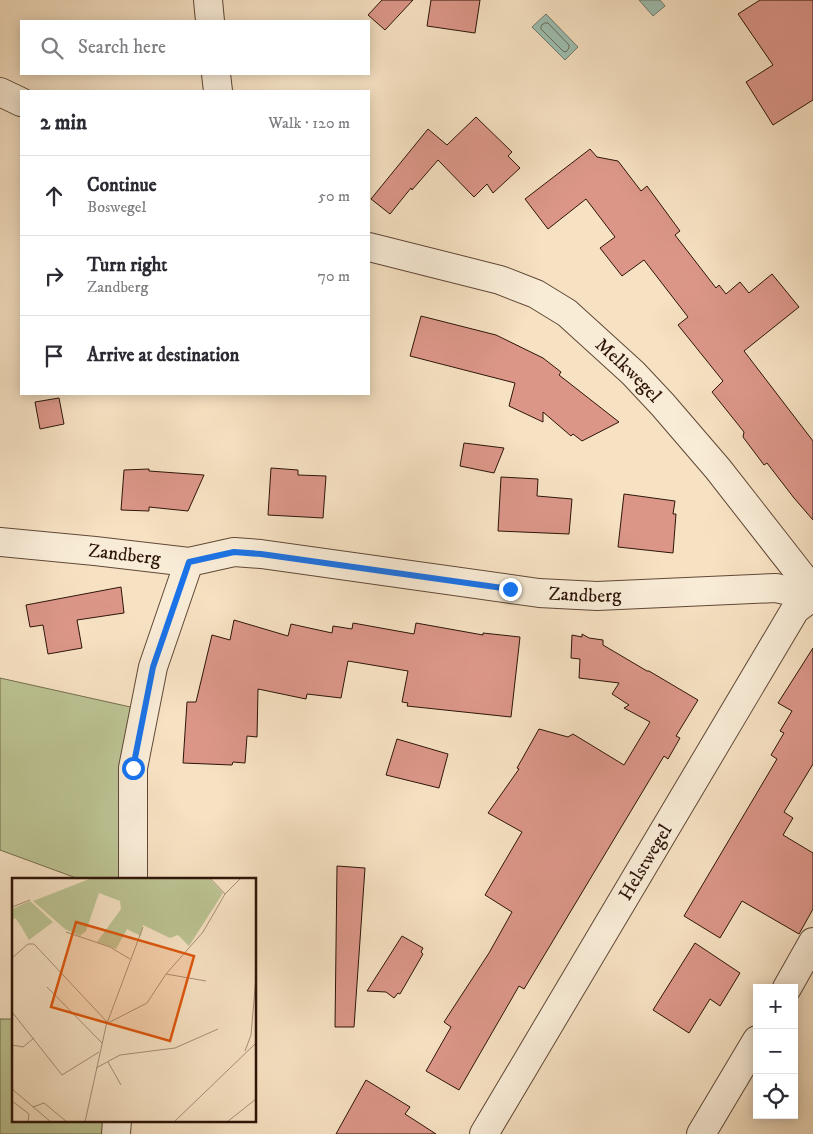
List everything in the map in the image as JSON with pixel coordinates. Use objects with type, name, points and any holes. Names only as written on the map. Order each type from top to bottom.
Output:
[{"type":"street","points":[[208,0],[210,20]]},
{"type":"street","points":[[216,75],[218,90]]},
{"type":"street","points":[[0,92],[20,102]]},
{"type":"street","name":"Melkwegel","points":[[370,247],[500,280],[536,294],[567,313],[639,378],[670,412],[718,469],[804,579],[813,596]]},
{"type":"street","name":"Zandberg","points":[[0,542],[189,562],[234,552],[292,557],[539,593],[597,596],[776,588],[813,596]]},
{"type":"street","points":[[133,878],[133,768],[153,667],[189,562]]},
{"type":"street","name":"Helstwegel","points":[[484,1134],[610,918],[674,816],[795,610],[813,596]]},
{"type":"street","points":[[789,984],[813,942]]},
{"type":"street","points":[[701,1134],[753,1047]]},
{"type":"green space","points":[[0,678],[135,708],[121,878],[76,878],[0,850]]},
{"type":"green space","points":[[0,1019],[12,1019],[12,1122],[113,1122],[112,1134],[0,1134]]},
{"type":"water","points":[[639,0],[660,0],[665,6],[653,16]]},
{"type":"water","points":[[546,14],[578,47],[565,60],[532,27]]},
{"type":"building","points":[[382,0],[413,0],[385,30],[368,15]]},
{"type":"building","points":[[431,0],[480,0],[475,33],[427,26]]},
{"type":"building","points":[[760,0],[813,0],[813,100],[773,125],[746,82],[773,65],[738,14]]},
{"type":"building","points":[[476,117],[512,152],[508,156],[520,168],[493,193],[487,184],[474,197],[438,160],[412,190],[411,188],[390,214],[371,199],[428,129],[447,145]]},
{"type":"building","points":[[590,149],[597,157],[618,161],[641,191],[647,186],[680,231],[675,235],[716,288],[719,285],[726,294],[740,282],[749,293],[772,274],[799,307],[744,351],[813,441],[813,520],[767,463],[764,465],[743,437],[744,432],[712,392],[723,381],[678,325],[688,317],[644,260],[622,276],[600,248],[615,237],[586,199],[548,229],[525,199]]},
{"type":"building","points":[[421,316],[496,335],[543,358],[561,372],[559,375],[619,422],[582,441],[573,434],[571,436],[543,412],[543,422],[509,406],[515,383],[410,356]]},
{"type":"building","points":[[59,398],[64,424],[40,429],[35,402]]},
{"type":"building","points":[[464,443],[504,448],[494,473],[460,466]]},
{"type":"building","points":[[271,468],[298,470],[298,475],[326,476],[323,518],[268,515]]},
{"type":"building","points":[[149,469],[149,471],[204,475],[188,511],[149,507],[149,511],[121,510],[124,470]]},
{"type":"building","points":[[501,477],[538,479],[537,496],[572,499],[569,534],[498,531]]},
{"type":"building","points":[[624,494],[675,501],[673,553],[618,547]]},
{"type":"building","points":[[121,587],[124,613],[77,620],[82,648],[48,654],[43,625],[30,627],[26,605]]},
{"type":"building","points":[[234,620],[288,636],[291,624],[332,633],[333,626],[352,629],[353,623],[414,634],[416,623],[483,635],[483,633],[520,637],[511,717],[407,706],[408,703],[402,702],[408,671],[348,661],[341,698],[307,694],[306,699],[258,689],[257,737],[247,736],[245,763],[233,762],[232,765],[183,763],[187,702],[196,702],[212,635],[230,640]]},
{"type":"building","points":[[582,634],[589,638],[603,640],[603,645],[698,700],[676,736],[680,738],[668,759],[664,756],[524,989],[519,986],[459,1090],[426,1071],[451,1027],[444,1022],[489,953],[512,912],[485,895],[522,832],[488,813],[519,769],[517,768],[539,729],[568,737],[573,734],[624,765],[650,722],[624,708],[629,705],[612,694],[619,683],[579,678],[580,659],[571,658],[572,635],[582,637]]},
{"type":"building","points":[[813,648],[813,764],[784,812],[793,818],[783,835],[813,853],[813,909],[799,934],[742,901],[720,938],[684,916],[777,759],[771,755],[784,733],[780,731],[792,711],[778,703]]},
{"type":"building","points":[[397,739],[448,754],[439,788],[386,775]]},
{"type":"building","points":[[337,866],[365,868],[354,1027],[335,1027]]},
{"type":"building","points":[[402,936],[423,948],[421,952],[423,954],[400,994],[398,993],[394,998],[386,992],[367,991]]},
{"type":"building","points":[[695,943],[740,973],[720,1006],[710,999],[689,1033],[653,1010]]},
{"type":"building","points":[[366,1080],[410,1107],[405,1114],[436,1134],[336,1134]]},
{"type":"route","points":[[133,768],[153,667],[189,562],[234,552],[261,554],[510,589]]}]
